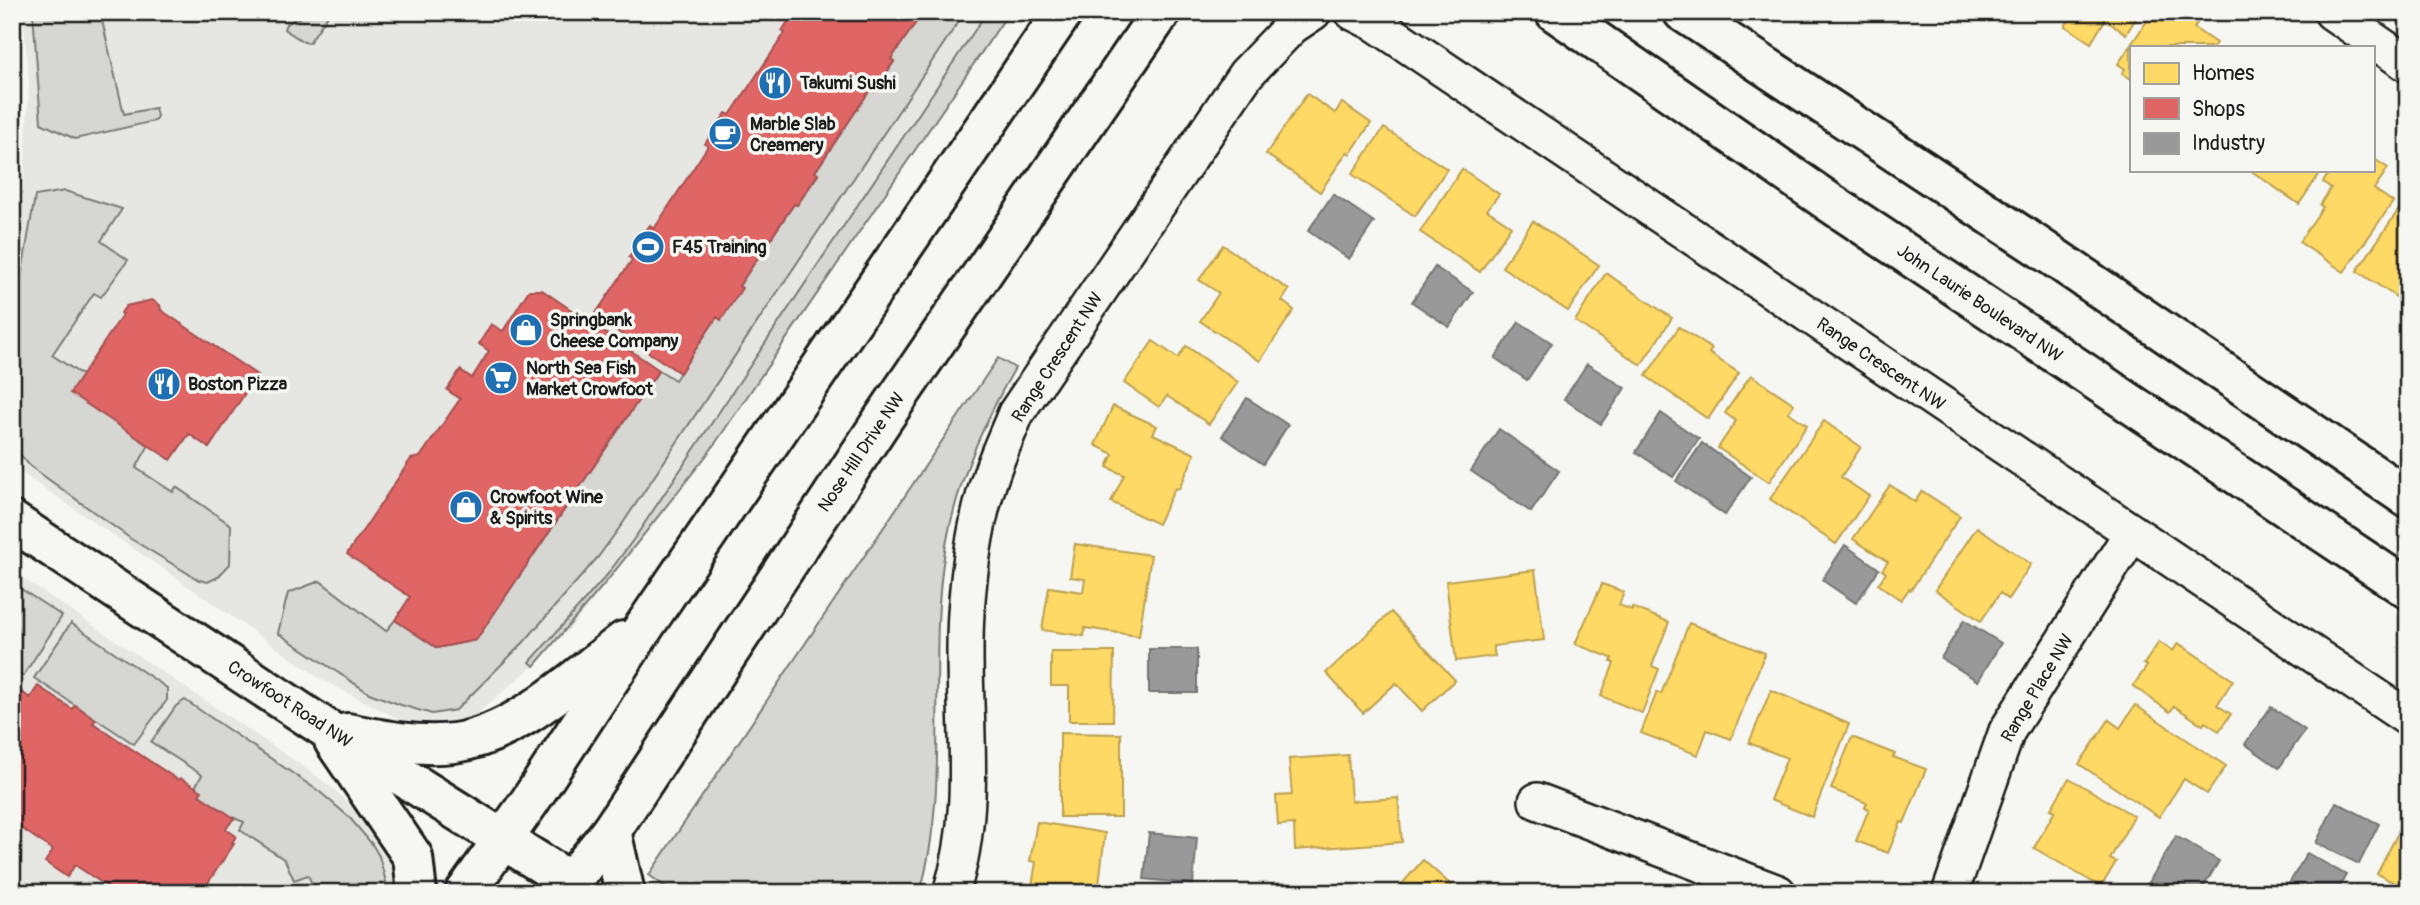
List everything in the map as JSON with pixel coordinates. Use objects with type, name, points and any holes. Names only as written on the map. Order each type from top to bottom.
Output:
[{"type":"main road","points":[[464,893],[1063,12]]},
{"type":"main road","name":"John Laurie Boulevard NW","points":[[1555,12],[1840,210],[2408,589]]},
{"type":"main road","points":[[1683,12],[2039,247],[2408,498]]},
{"type":"main road","name":"Nose Hill Drive NW","points":[[566,887],[611,831],[883,419],[1161,14]]},
{"type":"main road","name":"Crowfoot Road NW","points":[[12,521],[325,728],[503,839],[566,887]]},
{"type":"main road","points":[[325,728],[398,743],[455,743],[490,733],[527,714],[646,624]]},
{"type":"main road","points":[[325,728],[413,857],[417,893]]},
{"type":"main road","points":[[611,831],[625,893]]},
{"type":"street","name":"Range Crescent NW","points":[[951,893],[959,870],[967,815],[966,614],[974,543],[991,474],[1016,413],[1246,75],[1292,26],[1313,12]]},
{"type":"street","name":"Range Crescent NW","points":[[1353,12],[1375,23],[2408,718]]},
{"type":"street","points":[[2332,12],[2408,64]]},
{"type":"street","name":"Range Place NW","points":[[1950,893],[2007,731],[2132,533]]},
{"type":"street","points":[[1537,801],[1778,893]]},
{"type":"shaded area","points":[[23,12],[1011,12],[725,428],[664,511],[573,625],[533,666],[472,718],[435,726],[397,718],[324,681],[23,474],[12,463],[12,262],[23,200],[29,85]]},
{"type":"shaded area","points":[[33,12],[100,12],[124,114],[155,108],[155,121],[75,139],[41,123]]},
{"type":"shaded area","points":[[311,12],[330,12],[309,43],[284,29],[286,24]]},
{"type":"shaded area","points":[[923,12],[965,12],[623,523],[598,557],[524,642],[456,710],[432,714],[369,693],[278,633],[288,593],[320,581],[386,631],[395,620],[437,648],[476,640],[659,370],[675,380],[717,317],[720,319],[794,204],[797,205],[818,175],[815,172],[870,90],[874,92],[894,62],[891,59]]},
{"type":"shaded area","points":[[987,12],[1009,12],[710,451],[606,582],[534,666],[530,662],[607,575],[636,536]]},
{"type":"shaded area","points":[[65,191],[122,209],[101,241],[128,260],[101,297],[94,293],[52,355],[82,375],[149,445],[136,468],[173,492],[176,487],[231,525],[230,564],[218,577],[208,582],[199,580],[131,539],[30,466],[12,445],[12,309],[22,272],[35,196]]},
{"type":"shaded area","points":[[998,358],[1015,368],[992,411],[963,479],[945,550],[938,636],[935,807],[920,893],[674,893],[649,875]]},
{"type":"shaded area","points":[[12,571],[336,791],[377,832],[394,862],[396,893],[12,893]]},
{"type":"shaded area","points":[[12,583],[62,616],[23,676],[12,669]]},
{"type":"shaded area","points":[[71,623],[167,688],[167,700],[134,744],[34,678]]},
{"type":"shaded area","points":[[185,700],[320,792],[349,817],[379,856],[386,882],[380,887],[379,893],[316,893],[308,875],[294,880],[285,860],[240,830],[244,822],[199,795],[201,791],[195,787],[202,775],[151,742],[176,706]]},
{"type":"building: Homes","points":[[2074,12],[2140,12],[2126,34],[2105,20],[2091,43],[2065,26]]},
{"type":"building: Homes","points":[[2153,12],[2204,12],[2194,28],[2216,43],[2214,46],[2130,46]]},
{"type":"building: Homes","points":[[2130,46],[2130,78],[2122,73],[2125,69],[2118,64]]},
{"type":"building: Homes","points":[[1307,94],[1335,113],[1342,103],[1371,123],[1320,192],[1266,154]]},
{"type":"building: Homes","points":[[1384,128],[1447,169],[1415,216],[1352,174]]},
{"type":"building: Homes","points":[[2374,159],[2388,168],[2374,189],[2393,202],[2344,272],[2299,242],[2323,207],[2320,205],[2331,188],[2323,182],[2330,172],[2374,172]]},
{"type":"building: Homes","points":[[1462,169],[1499,194],[1487,210],[1511,226],[1480,272],[1420,232]]},
{"type":"building: Homes","points":[[2253,172],[2321,172],[2299,204]]},
{"type":"building: Homes","points":[[2406,199],[2408,296],[2404,302],[2357,271]]},
{"type":"building: Homes","points":[[1533,221],[1599,265],[1568,311],[1502,267]]},
{"type":"building: Homes","points":[[1223,245],[1289,290],[1282,301],[1294,310],[1260,361],[1200,321],[1219,293],[1199,280]]},
{"type":"building: Homes","points":[[1606,273],[1672,318],[1641,365],[1575,321]]},
{"type":"building: Homes","points":[[1679,327],[1712,349],[1709,353],[1739,373],[1708,419],[1646,376]]},
{"type":"building: Homes","points":[[1153,341],[1178,358],[1186,346],[1238,382],[1209,424],[1167,396],[1159,407],[1124,383]]},
{"type":"building: Homes","points":[[1751,375],[1794,404],[1788,412],[1807,425],[1769,482],[1718,448],[1736,421],[1725,413]]},
{"type":"building: Homes","points":[[1113,406],[1157,426],[1153,434],[1195,454],[1179,489],[1175,488],[1158,524],[1111,502],[1124,475],[1107,467],[1113,454],[1095,445]]},
{"type":"building: Homes","points":[[1824,421],[1861,447],[1841,477],[1869,496],[1836,544],[1770,499]]},
{"type":"building: Homes","points":[[1890,485],[1915,502],[1922,491],[1960,516],[1911,590],[1909,589],[1901,600],[1878,584],[1886,573],[1882,570],[1888,562],[1853,539]]},
{"type":"building: Homes","points":[[1977,527],[2031,564],[2008,599],[2000,593],[1981,621],[1935,590]]},
{"type":"building: Homes","points":[[1075,544],[1151,555],[1139,636],[1085,628],[1084,636],[1042,630],[1049,587],[1083,592],[1085,579],[1070,577]]},
{"type":"building: Homes","points":[[1535,570],[1544,640],[1493,646],[1495,656],[1456,661],[1446,581]]},
{"type":"building: Homes","points":[[1602,584],[1624,592],[1619,605],[1632,610],[1632,607],[1669,622],[1652,666],[1659,669],[1642,713],[1601,696],[1614,663],[1611,662],[1612,658],[1575,644]]},
{"type":"building: Homes","points":[[1391,612],[1455,680],[1422,711],[1396,683],[1363,713],[1326,673]]},
{"type":"building: Homes","points":[[1689,623],[1765,653],[1731,739],[1707,730],[1698,755],[1641,733],[1657,692],[1661,694]]},
{"type":"building: Homes","points":[[2159,642],[2173,651],[2178,643],[2233,680],[2217,705],[2231,714],[2219,731],[2205,722],[2203,725],[2174,706],[2170,712],[2133,686]]},
{"type":"building: Homes","points":[[1051,652],[1114,652],[1113,721],[1069,721],[1069,686],[1051,686]]},
{"type":"building: Homes","points":[[1771,690],[1849,724],[1812,817],[1770,800],[1787,758],[1749,743]]},
{"type":"building: Homes","points":[[2135,705],[2226,766],[2207,794],[2184,779],[2159,817],[2079,764],[2109,720],[2120,728]]},
{"type":"building: Homes","points":[[1060,733],[1121,734],[1121,817],[1060,817]]},
{"type":"building: Homes","points":[[1852,737],[1926,769],[1904,823],[1901,822],[1888,853],[1856,841],[1869,809],[1865,807],[1867,803],[1831,789]]},
{"type":"building: Homes","points":[[1348,755],[1351,801],[1398,798],[1402,842],[1295,850],[1294,824],[1278,825],[1276,796],[1292,795],[1289,759]]},
{"type":"building: Homes","points":[[2069,778],[2134,816],[2110,859],[2116,862],[2101,887],[2034,848],[2055,811],[2051,809]]},
{"type":"building: Homes","points":[[2408,813],[2408,890],[2377,874]]},
{"type":"building: Homes","points":[[1037,822],[1105,833],[1098,893],[1031,893],[1036,862],[1030,861]]},
{"type":"building: Homes","points":[[1423,860],[1460,893],[1394,893]]},
{"type":"building: Shops","points":[[794,12],[923,12],[891,59],[894,61],[874,92],[870,90],[815,172],[818,174],[797,205],[794,204],[739,286],[742,288],[721,320],[717,317],[680,373],[594,316],[632,260],[629,257],[645,232],[650,225],[654,229],[708,146],[705,144],[726,113],[730,115],[785,33],[782,31]]},
{"type":"building: Shops","points":[[529,290],[542,290],[659,370],[476,640],[437,648],[395,620],[410,597],[347,554],[411,459],[420,457],[460,399],[447,390],[460,370],[472,378],[489,351],[479,344],[491,324],[503,331]]},
{"type":"building: Shops","name":"Boston Pizza","points":[[152,300],[160,305],[161,310],[257,375],[209,448],[189,434],[171,460],[70,393],[126,306]]},
{"type":"building: Shops","points":[[38,686],[72,709],[75,705],[96,720],[93,723],[178,780],[180,778],[202,791],[199,795],[234,818],[226,829],[236,836],[232,843],[234,844],[201,893],[117,893],[75,865],[67,877],[45,862],[53,850],[12,822],[12,701],[19,690],[30,698]]},
{"type":"building: Industry","points":[[1333,194],[1374,222],[1349,259],[1308,231]]},
{"type":"building: Industry","points":[[1435,267],[1473,292],[1449,327],[1412,302]]},
{"type":"building: Industry","points":[[1519,322],[1552,343],[1527,380],[1495,358]]},
{"type":"building: Industry","points":[[1587,364],[1625,388],[1601,424],[1564,399]]},
{"type":"building: Industry","points":[[1247,398],[1288,425],[1263,464],[1222,436]]},
{"type":"building: Industry","points":[[1661,413],[1699,439],[1673,477],[1636,452]]},
{"type":"building: Industry","points":[[1499,429],[1559,471],[1531,512],[1471,471]]},
{"type":"building: Industry","points":[[1702,443],[1751,477],[1725,515],[1676,481]]},
{"type":"building: Industry","points":[[1845,545],[1879,569],[1856,603],[1822,580]]},
{"type":"building: Industry","points":[[1964,620],[2001,643],[1978,681],[1941,658]]},
{"type":"building: Industry","points":[[1149,649],[1197,649],[1197,693],[1149,693]]},
{"type":"building: Industry","points":[[2271,707],[2305,730],[2279,768],[2245,744]]},
{"type":"building: Industry","points":[[2336,802],[2379,824],[2359,864],[2316,843]]},
{"type":"building: Industry","points":[[1149,833],[1197,838],[1193,884],[1144,879]]},
{"type":"building: Industry","points":[[2176,836],[2219,861],[2200,893],[2152,893],[2145,889]]},
{"type":"building: Industry","points":[[2307,853],[2346,875],[2336,893],[2292,893],[2286,889]]},
{"type":"place","name":"Takumi Sushi","points":[[775,83]]},
{"type":"place","name":"Marble Slab Creamery","points":[[725,134]]},
{"type":"place","name":"F45 Training","points":[[648,247]]},
{"type":"place","name":"Springbank Cheese Company","points":[[526,330]]},
{"type":"place","name":"North Sea Fish Market Crowfoot","points":[[501,378]]},
{"type":"place","name":"Boston Pizza","points":[[164,384]]},
{"type":"place","name":"Crowfoot Wine & Spirits","points":[[466,507]]}]
